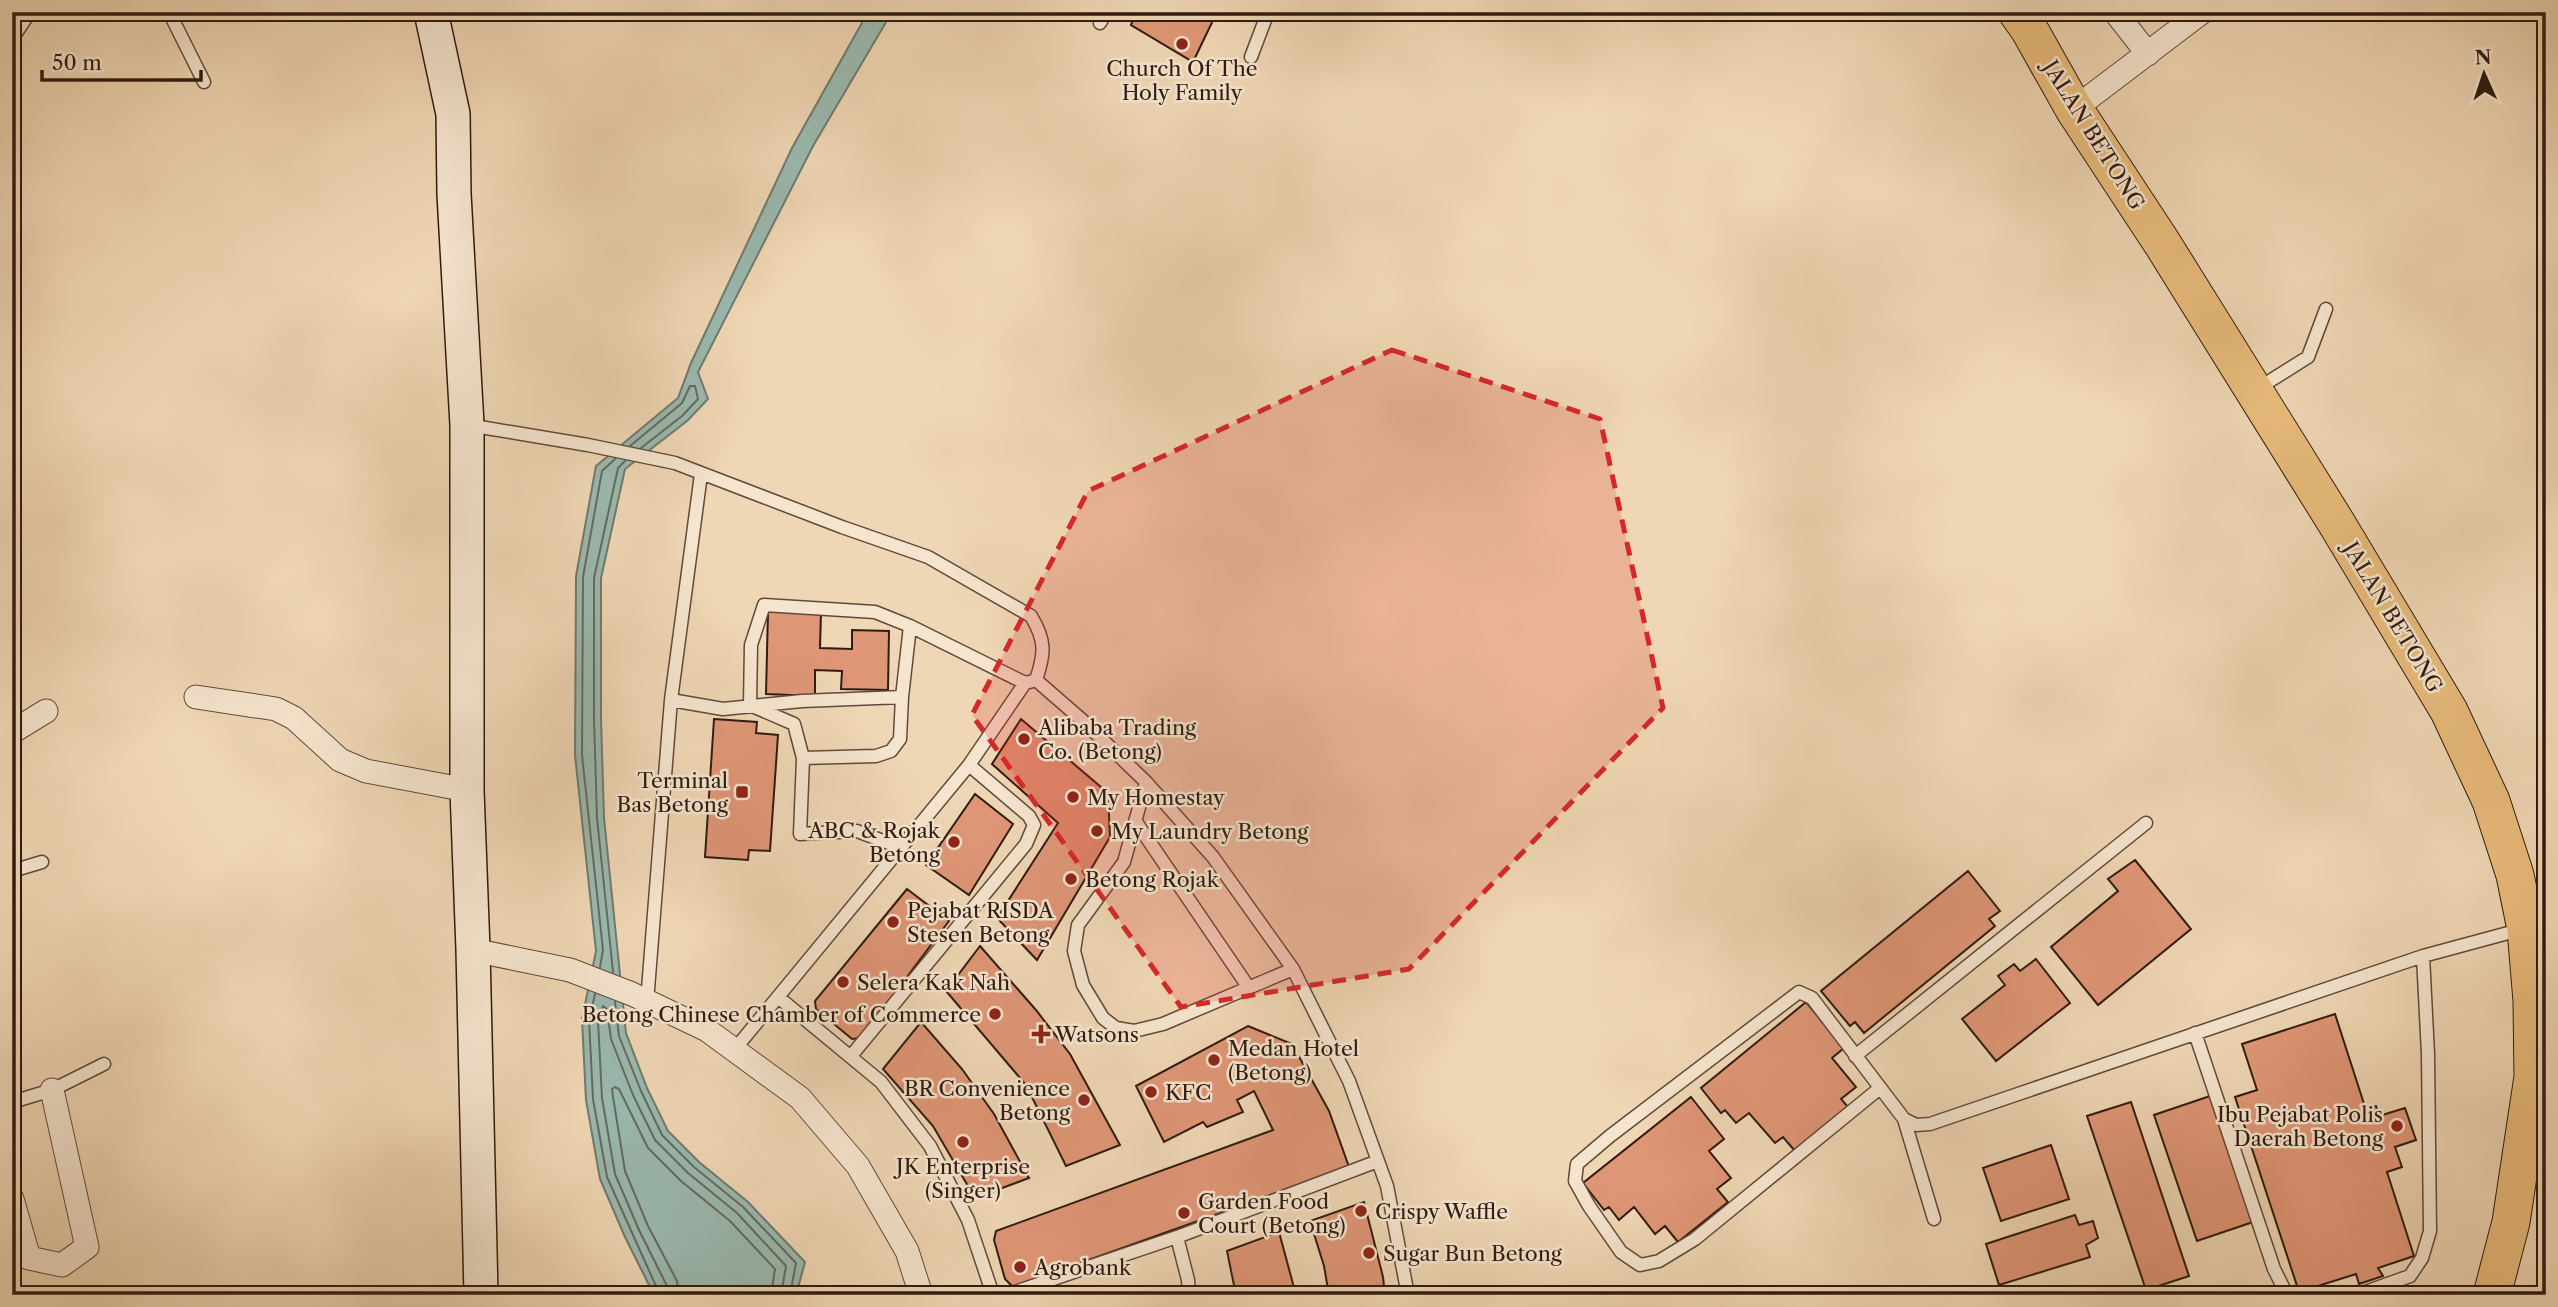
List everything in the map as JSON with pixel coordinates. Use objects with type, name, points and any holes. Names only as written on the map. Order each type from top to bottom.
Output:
[{"type":"main road","name":"JALAN BETONG","points":[[2017,12],[2074,108],[2162,243],[2252,392],[2337,524],[2449,711],[2491,801],[2515,876],[2526,929],[2532,1001],[2533,1077],[2530,1136],[2492,1295]]},
{"type":"street","points":[[431,12],[453,114],[454,194],[467,425],[467,790],[481,1295]]},
{"type":"street","points":[[2074,108],[2202,12]]},
{"type":"street","points":[[2120,14],[2148,54]]},
{"type":"street","points":[[196,697],[275,709],[294,718],[340,760],[366,771],[467,790]]},
{"type":"street","points":[[12,732],[46,711]]},
{"type":"street","points":[[473,950],[570,970],[640,998],[706,1030],[800,1098],[858,1166],[907,1251],[921,1295]]},
{"type":"street","points":[[12,1199],[29,1258],[62,1265],[87,1247],[51,1090]]},
{"type":"lane","points":[[12,39],[30,12]]},
{"type":"lane","points":[[169,12],[204,82]]},
{"type":"lane","points":[[1251,57],[1268,12]]},
{"type":"lane","points":[[2252,392],[2308,357],[2326,309]]},
{"type":"lane","points":[[467,425],[675,463],[928,556],[1031,616],[1041,633],[1044,657],[1031,681],[969,765],[735,1049]]},
{"type":"lane","points":[[640,998],[671,700],[701,474]]},
{"type":"lane","points":[[750,705],[751,645],[764,605],[875,612],[1031,681],[1082,720],[1146,782],[1213,858],[1293,970],[1349,1081],[1387,1186],[1408,1295]]},
{"type":"lane","points":[[803,758],[876,756],[891,751],[900,738],[910,626]]},
{"type":"lane","points":[[671,700],[723,709],[802,701],[902,698]]},
{"type":"lane","points":[[750,705],[794,724],[803,758],[800,834],[857,831],[899,847]]},
{"type":"lane","points":[[851,1056],[1026,844],[1032,833],[1034,825],[1029,816],[969,765]]},
{"type":"lane","points":[[1146,782],[1124,862],[1078,925],[1074,951],[1083,985],[1103,1018],[1116,1028],[1134,1031],[1163,1024],[1293,970]]},
{"type":"lane","points":[[1136,822],[1249,988]]},
{"type":"lane","points":[[1855,1056],[2146,823]]},
{"type":"lane","points":[[12,871],[43,862]]},
{"type":"lane","points":[[1904,1119],[1916,1125],[1930,1124],[2423,956],[2526,929]]},
{"type":"lane","points":[[2357,1295],[2410,1276],[2422,1258],[2430,1231],[2428,1054],[2423,956]]},
{"type":"lane","points":[[1880,1088],[1695,1239],[1659,1261],[1640,1265],[1621,1252],[1575,1181],[1577,1164],[1610,1136],[1799,992],[1812,998],[1904,1119],[1934,1219]]},
{"type":"lane","points":[[778,996],[881,1082],[930,1146],[968,1220],[993,1295]]},
{"type":"lane","points":[[2195,1033],[2274,1269],[2287,1295]]},
{"type":"lane","points":[[12,1102],[51,1090],[104,1064]]},
{"type":"lane","points":[[1006,1295],[1177,1237],[1378,1161]]},
{"type":"lane","points":[[1177,1237],[1189,1295]]},
{"type":"highlighted area","points":[[1392,350],[1600,419],[1663,708],[1409,969],[1181,1007],[972,715],[1088,491]]},
{"type":"water","points":[[868,12],[892,12],[813,146],[698,372],[708,399],[687,421],[625,469],[601,578],[604,818],[626,1033],[647,1088],[668,1131],[699,1162],[748,1202],[805,1262],[796,1295],[654,1295],[600,1179],[586,1100],[582,1019],[596,951],[575,755],[576,576],[596,466],[678,398],[691,363],[792,148]]},
{"type":"building","name":"Church Of The Holy Family","points":[[1136,12],[1217,12],[1193,62],[1131,25]]},
{"type":"building","points":[[768,611],[821,612],[820,648],[852,649],[852,630],[889,631],[888,690],[841,689],[842,671],[815,670],[815,696],[766,694]]},
{"type":"building","name":"Terminal Bas Betong","points":[[714,719],[757,722],[756,733],[778,735],[770,851],[749,850],[748,860],[705,857]]},
{"type":"building","points":[[1021,719],[1108,793],[1110,837],[1037,960],[997,918],[1058,823],[992,764]]},
{"type":"building","points":[[975,794],[1013,824],[969,895],[926,865]]},
{"type":"building","points":[[2135,860],[2191,929],[2098,1005],[2051,947],[2118,891],[2108,879]]},
{"type":"building","points":[[1968,871],[2000,911],[1989,919],[1995,926],[1864,1033],[1855,1022],[1850,1026],[1821,991]]},
{"type":"building","points":[[907,889],[949,921],[861,1038],[852,1039],[816,1009],[815,1001]]},
{"type":"building","points":[[980,946],[1070,1054],[1120,1145],[1066,1166],[1026,1085],[946,991]]},
{"type":"building","points":[[2036,959],[2070,1003],[1996,1061],[1962,1019],[2005,985],[1998,976],[2014,964],[2020,971]]},
{"type":"building","points":[[1806,1002],[1844,1048],[1832,1058],[1856,1087],[1841,1099],[1848,1107],[1795,1151],[1783,1137],[1775,1143],[1749,1113],[1736,1123],[1725,1110],[1721,1113],[1701,1088]]},
{"type":"building","points":[[2335,1014],[2366,1110],[2376,1106],[2379,1116],[2405,1108],[2416,1140],[2395,1147],[2402,1167],[2387,1172],[2414,1256],[2378,1268],[2383,1276],[2359,1284],[2356,1274],[2299,1292],[2235,1097],[2257,1090],[2242,1044]]},
{"type":"building","points":[[921,1022],[962,1069],[994,1114],[1029,1178],[975,1198],[933,1126],[883,1069]]},
{"type":"building","points":[[1248,1026],[1292,1044],[1329,1111],[1349,1167],[1013,1287],[1005,1279],[994,1240],[996,1231],[1273,1130],[1254,1091],[1237,1100],[1243,1112],[1207,1127],[1203,1122],[1164,1142],[1136,1086]]},
{"type":"building","points":[[2210,1096],[2253,1222],[2197,1241],[2154,1115]]},
{"type":"building","points":[[1691,1097],[1724,1139],[1709,1151],[1731,1178],[1717,1189],[1728,1202],[1678,1242],[1665,1226],[1655,1234],[1634,1207],[1619,1220],[1609,1207],[1604,1210],[1583,1183]]},
{"type":"building","points":[[2131,1102],[2189,1276],[2146,1290],[2087,1116]]},
{"type":"building","points":[[2051,1145],[2069,1199],[2001,1221],[1983,1168]]},
{"type":"building","points":[[1364,1202],[1385,1295],[1329,1295],[1324,1266],[1310,1221]]},
{"type":"building","points":[[2075,1215],[2079,1225],[2093,1221],[2098,1238],[2086,1245],[2090,1257],[1999,1285],[1986,1244]]},
{"type":"building","points":[[1279,1232],[1296,1295],[1236,1295],[1227,1251]]},
{"type":"place","name":"Church Of The Holy Family","points":[[1182,44]]},
{"type":"place","name":"Alibaba Trading Co. (Betong)","points":[[1024,739]]},
{"type":"place","name":"Terminal Bas Betong","points":[[742,792]]},
{"type":"place","name":"My Homestay","points":[[1073,797]]},
{"type":"place","name":"My Laundry Betong","points":[[1097,831]]},
{"type":"place","name":"ABC & Rojak Betong","points":[[954,842]]},
{"type":"place","name":"Betong Rojak","points":[[1071,879]]},
{"type":"place","name":"Pejabat RISDA Stesen Betong","points":[[893,922]]},
{"type":"place","name":"Selera Kak Nah","points":[[843,982]]},
{"type":"place","name":"Betong Chinese Chamber of Commerce","points":[[995,1014]]},
{"type":"place","name":"Watsons","points":[[1041,1034]]},
{"type":"place","name":"Medan Hotel (Betong)","points":[[1214,1060]]},
{"type":"place","name":"KFC","points":[[1151,1092]]},
{"type":"place","name":"BR Convenience Betong","points":[[1084,1100]]},
{"type":"place","name":"Ibu Pejabat Polis Daerah Betong","points":[[2397,1126]]},
{"type":"place","name":"JK Enterprise (Singer)","points":[[963,1142]]},
{"type":"place","name":"Crispy Waffle","points":[[1361,1211]]},
{"type":"place","name":"Garden Food Court (Betong)","points":[[1184,1213]]},
{"type":"place","name":"Sugar Bun Betong","points":[[1369,1253]]},
{"type":"place","name":"Agrobank","points":[[1020,1267]]}]
